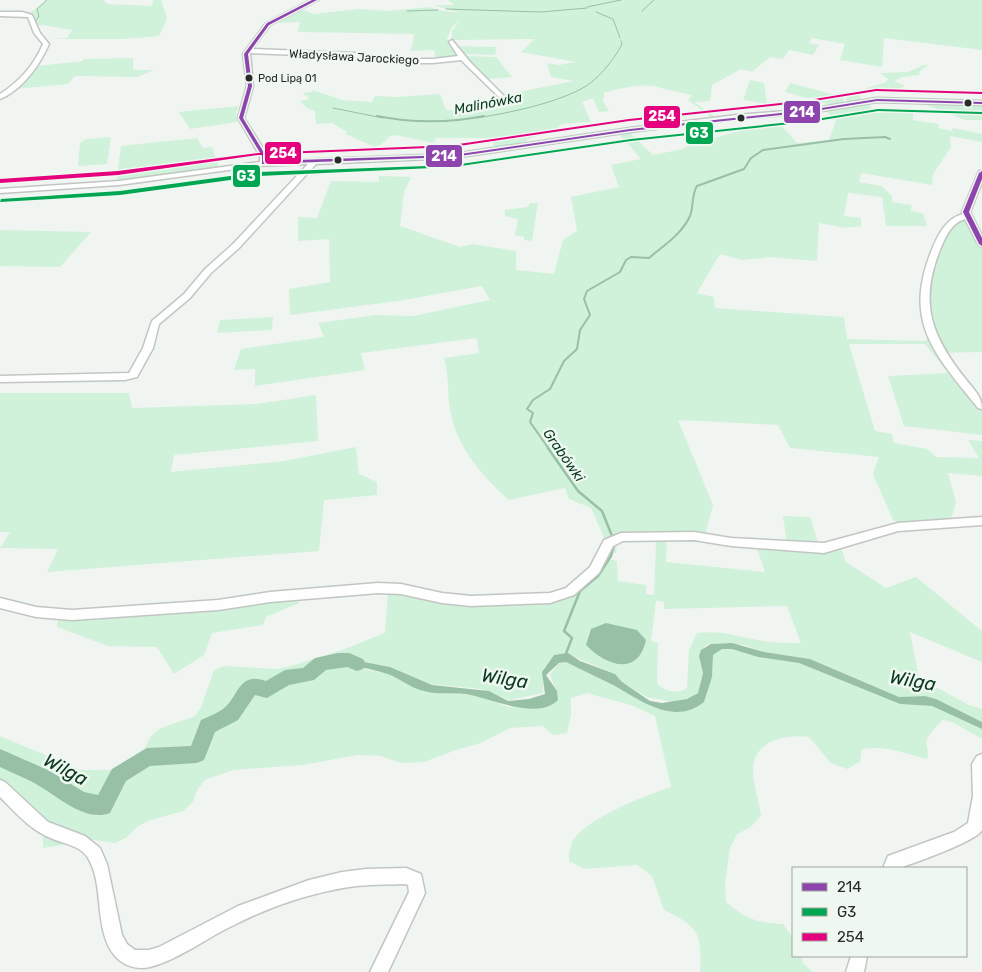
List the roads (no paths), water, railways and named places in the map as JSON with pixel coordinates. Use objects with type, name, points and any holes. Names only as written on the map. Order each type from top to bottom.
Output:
[{"type":"street","points":[[264,163],[264,156],[241,118],[250,86],[246,59],[247,51],[268,24],[315,0]]},
{"type":"street","points":[[0,14],[30,16],[36,32],[46,44],[30,70],[11,90],[0,97]]},
{"type":"street","points":[[452,42],[460,58],[494,87],[502,98]]},
{"type":"street","name":"Władysława Jarockiego","points":[[247,51],[354,55],[385,61],[433,61],[460,58]]},
{"type":"street","points":[[0,191],[118,183],[264,163],[453,156],[630,130],[737,117],[809,111],[877,100],[982,103]]},
{"type":"street","points":[[0,379],[125,377],[132,375],[148,348],[155,323],[187,296],[208,271],[240,242],[315,161]]},
{"type":"street","points":[[982,173],[966,211],[982,244]]},
{"type":"street","points":[[967,216],[960,217],[951,224],[937,245],[924,284],[923,304],[937,350],[982,406]]},
{"type":"street","points":[[0,603],[29,611],[72,614],[218,605],[270,596],[378,588],[401,589],[442,598],[471,601],[550,598],[570,592],[595,570],[608,543],[621,537],[694,536],[731,542],[824,548],[898,527],[982,521]]},
{"type":"street","points":[[891,867],[894,861],[958,838],[975,828],[980,811],[981,785],[979,764],[982,760]]},
{"type":"street","points":[[0,787],[45,830],[77,840],[94,852],[102,877],[117,945],[131,958],[144,960],[157,956],[218,924],[280,898],[343,880],[392,876],[406,876],[415,880],[417,893],[379,972]]},
{"type":"street","points":[[855,972],[859,957]]},
{"type":"waterway","points":[[35,22],[39,16],[37,9],[47,0]]},
{"type":"waterway","name":"Malinówka","points":[[587,7],[621,0]]},
{"type":"waterway","points":[[642,11],[654,0]]},
{"type":"waterway","points":[[446,9],[541,12],[587,8]]},
{"type":"waterway","points":[[407,11],[438,10]]},
{"type":"waterway","name":"Malinówka","points":[[596,12],[613,19],[620,38]]},
{"type":"waterway","name":"Malinówka","points":[[477,118],[516,111],[557,99],[581,89],[593,81],[610,63],[619,50],[622,44],[621,41]]},
{"type":"waterway","name":"Malinówka","points":[[333,108],[383,118]]},
{"type":"waterway","name":"Malinówka","points":[[377,116],[403,120],[430,121],[458,120],[484,116]]},
{"type":"waterway","name":"Grabówki","points":[[549,449],[530,422],[533,413],[527,409],[533,400],[550,389],[564,361],[577,349],[580,330],[590,315],[584,299],[587,291],[620,272],[626,260],[631,257],[649,258],[672,239],[690,216],[697,186],[744,169],[751,158],[763,150],[844,139],[885,137],[890,139]]},
{"type":"waterway","name":"Grabówki","points":[[548,448],[578,491],[602,511],[612,536]]},
{"type":"waterway","name":"Grabówki","points":[[565,656],[572,638],[564,631],[580,591],[598,576],[611,556],[614,545]]},
{"type":"waterway","name":"Wilga","points":[[0,758],[41,776],[77,798],[103,806],[119,775],[147,757],[197,754],[208,726],[231,714],[249,688],[258,686],[267,690],[285,678],[308,675],[321,663],[349,660],[357,664]]},
{"type":"place","name":"Pod Lipą 01","points":[[249,78]]}]
